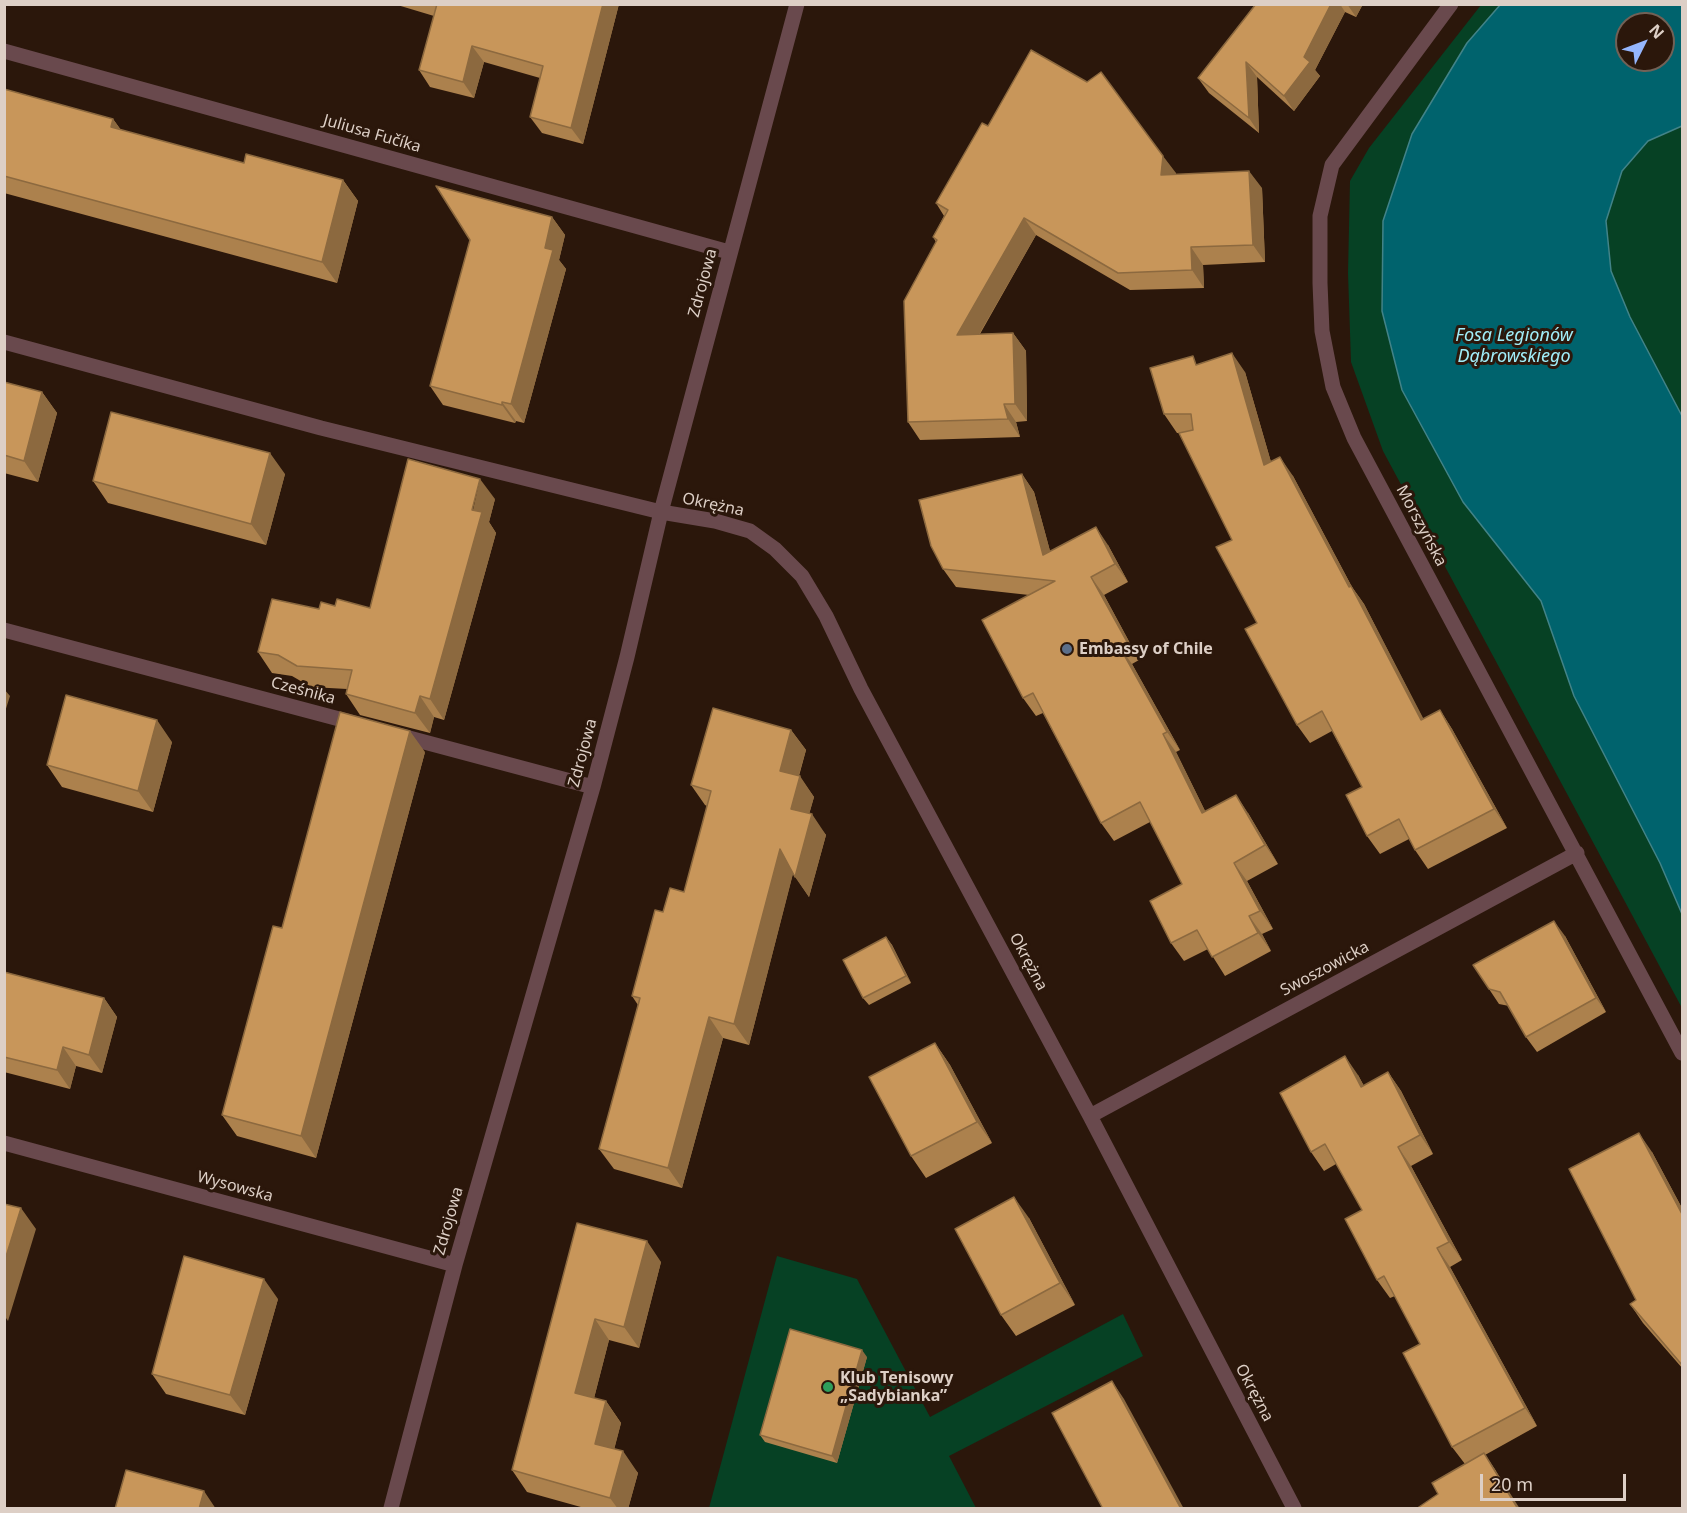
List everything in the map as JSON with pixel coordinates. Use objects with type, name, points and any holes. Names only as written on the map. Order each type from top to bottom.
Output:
[{"type":"street","name":"Zdrojowa","points":[[391,1509],[455,1265],[593,787],[627,657],[661,512],[796,4]]},
{"type":"street","name":"Morszyńska","points":[[1451,4],[1332,165],[1320,216],[1322,331],[1333,387],[1354,438],[1683,1053]]},
{"type":"street","name":"Juliusa Fučíka","points":[[4,51],[729,252]]},
{"type":"street","name":"Okrężna","points":[[4,342],[321,428],[661,512],[715,521],[750,531],[775,549],[802,576],[1090,1116],[1294,1509]]},
{"type":"street","name":"Cześnika","points":[[4,630],[593,787]]},
{"type":"street","name":"Swoszowicka","points":[[1090,1116],[1576,854]]},
{"type":"street","name":"Wysowska","points":[[4,1143],[455,1265]]},
{"type":"green space","name":"Fosa Legionów Dąbrowskiego","points":[[1481,5],[1682,5],[1682,1008],[1383,451],[1351,362],[1348,273],[1350,181],[1369,148]]},
{"type":"green space","name":"Klub Tenisowy „Sadybianka”","points":[[777,1256],[857,1279],[930,1417],[1123,1314],[1143,1356],[949,1456],[976,1508],[709,1508]]},
{"type":"water","name":"Fosa Legionów Dąbrowskiego","points":[[1500,5],[1682,5],[1682,126],[1648,141],[1622,171],[1606,221],[1611,271],[1630,317],[1682,416],[1682,914],[1660,863],[1574,696],[1541,601],[1463,502],[1402,390],[1382,311],[1383,221],[1412,134],[1467,43]]},
{"type":"building","points":[[437,4],[603,4],[571,128],[530,117],[543,66],[472,46],[463,82],[419,70]]},
{"type":"building","points":[[1256,4],[1331,4],[1304,57],[1310,62],[1284,96],[1246,62],[1249,118],[1198,78]]},
{"type":"building","points":[[1031,50],[1087,82],[1101,72],[1163,156],[1161,175],[1249,171],[1253,245],[1191,247],[1192,270],[1118,273],[1024,218],[957,335],[1013,333],[1015,404],[1004,404],[1008,419],[908,422],[904,301],[937,240],[933,237],[948,210],[936,203],[982,123],[988,126]]},
{"type":"building","points":[[4,89],[113,119],[111,127],[244,163],[246,154],[343,180],[322,262],[4,176]]},
{"type":"building","points":[[436,186],[552,217],[545,248],[553,250],[511,404],[502,402],[502,405],[430,386],[470,240]]},
{"type":"building","points":[[1232,353],[1264,465],[1280,457],[1421,720],[1440,710],[1494,809],[1415,850],[1399,819],[1367,836],[1346,795],[1362,787],[1322,711],[1297,725],[1245,629],[1257,623],[1216,547],[1232,540],[1179,433],[1193,430],[1191,414],[1164,414],[1150,368],[1193,356],[1196,365]]},
{"type":"building","points":[[4,382],[42,392],[24,461],[4,455]]},
{"type":"building","points":[[111,412],[270,453],[251,524],[93,481]]},
{"type":"building","points":[[408,459],[480,479],[472,510],[482,512],[430,699],[420,696],[415,713],[346,694],[352,670],[297,666],[278,655],[258,652],[272,599],[319,609],[321,602],[335,606],[337,599],[370,608]]},
{"type":"building","points":[[1022,474],[1043,555],[1096,527],[1115,564],[1091,577],[1127,642],[1119,646],[1167,732],[1163,734],[1202,813],[1236,795],[1265,845],[1234,863],[1260,911],[1249,916],[1258,933],[1212,957],[1197,930],[1171,943],[1150,901],[1182,884],[1140,802],[1101,823],[1033,693],[1023,698],[982,620],[1055,581],[943,569],[931,546],[919,500]]},
{"type":"building","points":[[66,695],[157,720],[138,791],[47,765]]},
{"type":"building","points":[[713,708],[791,730],[780,771],[800,776],[791,809],[812,814],[795,877],[780,849],[734,1024],[709,1017],[668,1168],[599,1149],[640,998],[632,996],[655,910],[663,912],[670,888],[684,892],[711,791],[691,785]]},
{"type":"building","points":[[340,712],[410,731],[301,1136],[222,1115],[273,926],[282,928]]},
{"type":"building","points":[[1554,921],[1596,998],[1526,1037],[1500,992],[1489,989],[1473,965]]},
{"type":"building","points":[[886,937],[906,976],[863,998],[843,960]]},
{"type":"building","points":[[4,972],[104,998],[89,1055],[63,1047],[57,1070],[4,1057]]},
{"type":"building","points":[[935,1043],[977,1122],[911,1156],[869,1077]]},
{"type":"building","points":[[1345,1056],[1361,1087],[1388,1072],[1420,1135],[1398,1147],[1449,1242],[1437,1248],[1525,1408],[1452,1447],[1403,1353],[1420,1344],[1384,1276],[1377,1280],[1345,1219],[1362,1210],[1325,1144],[1311,1152],[1280,1093]]},
{"type":"building","points":[[1639,1133],[1683,1216],[1683,1366],[1630,1304],[1636,1300],[1569,1169]]},
{"type":"building","points":[[1014,1197],[1060,1283],[1001,1315],[955,1229]]},
{"type":"building","points":[[4,1204],[21,1208],[4,1263]]},
{"type":"building","points":[[577,1223],[647,1241],[624,1327],[595,1319],[575,1393],[606,1401],[595,1444],[623,1451],[610,1498],[512,1470]]},
{"type":"building","points":[[184,1256],[264,1279],[230,1395],[152,1374]]},
{"type":"building","points":[[790,1329],[862,1350],[832,1456],[760,1435]]},
{"type":"building","points":[[1112,1381],[1181,1509],[1103,1509],[1052,1413]]},
{"type":"building","points":[[1484,1453],[1518,1509],[1416,1509],[1438,1494],[1432,1483]]},
{"type":"building","points":[[126,1470],[204,1491],[199,1509],[115,1509]]},
{"type":"place","name":"Embassy of Chile","points":[[1067,649]]},
{"type":"place","name":"Klub Tenisowy „Sadybianka”","points":[[828,1387]]}]
